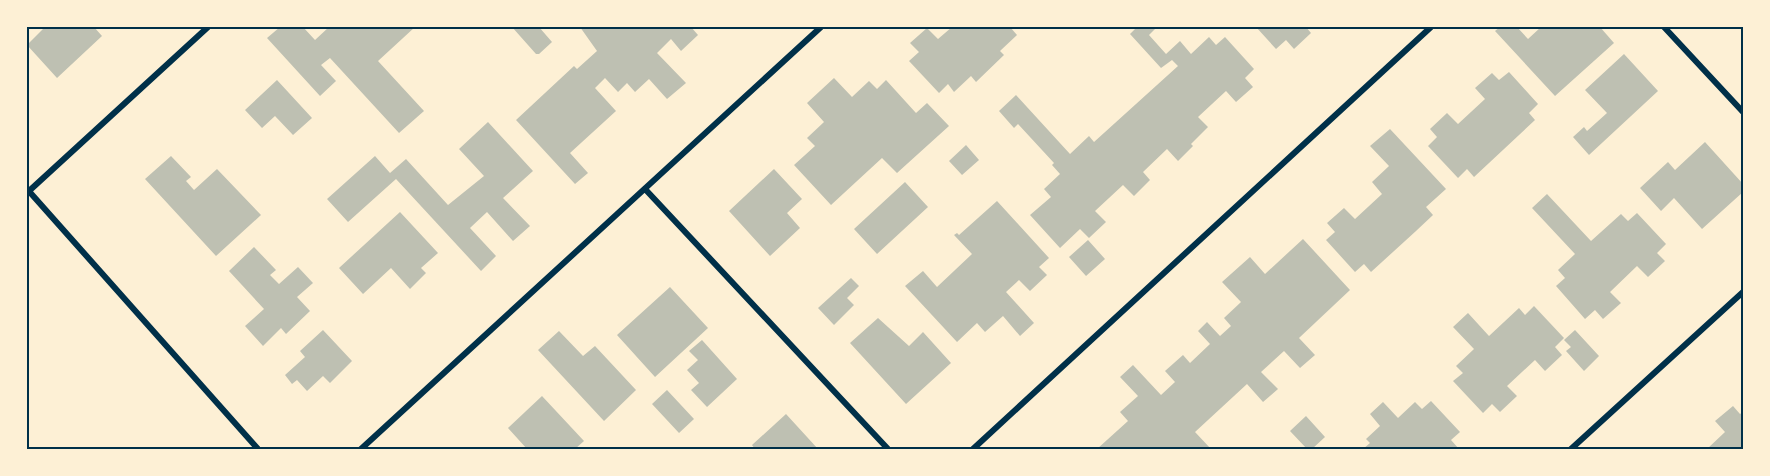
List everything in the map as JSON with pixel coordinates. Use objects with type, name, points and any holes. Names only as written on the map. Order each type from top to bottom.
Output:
[{"type":"street","points":[[208,27],[28,190],[258,449]]},
{"type":"street","points":[[361,449],[821,27]]},
{"type":"street","points":[[972,449],[1431,27]]},
{"type":"street","points":[[1664,27],[1743,112]]},
{"type":"street","points":[[645,189],[888,449]]},
{"type":"street","points":[[1571,449],[1743,292]]},
{"type":"building","points":[[45,27],[94,27],[102,36],[57,78],[27,45]]},
{"type":"building","points":[[280,27],[303,27],[315,40],[329,27],[415,27],[378,61],[424,111],[399,133],[330,58],[321,65],[336,81],[320,96],[267,38]]},
{"type":"building","points":[[512,27],[539,27],[552,42],[536,54]]},
{"type":"building","points":[[580,27],[691,27],[698,35],[681,51],[671,39],[657,53],[686,83],[667,99],[649,79],[635,92],[627,83],[618,92],[605,78],[595,88],[616,111],[570,153],[588,173],[575,184],[516,120],[574,66],[577,69],[597,51]]},
{"type":"building","points":[[952,27],[1010,27],[1017,35],[1000,51],[1004,55],[976,82],[971,76],[954,92],[948,84],[939,93],[909,61],[919,52],[910,43],[927,28],[938,39]]},
{"type":"building","points":[[1137,27],[1157,27],[1149,35],[1166,54],[1180,41],[1191,54],[1209,37],[1216,45],[1225,37],[1254,69],[1245,78],[1253,87],[1236,102],[1226,91],[1198,117],[1208,127],[1178,161],[1167,149],[1143,172],[1150,180],[1134,196],[1123,185],[1095,211],[1106,222],[1089,238],[1080,229],[1060,248],[1030,215],[1051,197],[1044,189],[1060,174],[1052,165],[1054,163],[1018,124],[1014,128],[999,111],[1016,95],[1070,154],[1089,136],[1094,142],[1178,66],[1172,60],[1161,68],[1130,34]]},
{"type":"building","points":[[1256,27],[1306,27],[1311,33],[1294,49],[1286,40],[1276,49]]},
{"type":"building","points":[[1500,27],[1517,27],[1528,39],[1541,27],[1600,27],[1614,43],[1555,96],[1495,31]]},
{"type":"building","points":[[1624,54],[1658,91],[1589,155],[1573,137],[1584,127],[1587,131],[1607,113],[1585,90]]},
{"type":"building","points":[[1509,72],[1538,104],[1529,113],[1535,120],[1474,177],[1467,169],[1458,178],[1428,146],[1437,137],[1430,129],[1447,113],[1458,124],[1485,99],[1475,88],[1492,73],[1499,80]]},
{"type":"building","points":[[834,78],[852,97],[869,81],[877,89],[886,80],[916,113],[927,103],[949,126],[897,173],[882,158],[831,205],[794,165],[815,146],[807,138],[824,122],[807,103]]},
{"type":"building","points":[[277,80],[312,118],[293,135],[275,116],[262,128],[245,110]]},
{"type":"building","points":[[488,122],[533,171],[503,198],[530,226],[513,241],[487,212],[470,228],[496,256],[481,271],[396,179],[348,222],[327,199],[375,156],[390,173],[406,159],[448,205],[484,176],[459,149]]},
{"type":"building","points":[[1390,129],[1446,189],[1426,207],[1433,215],[1416,231],[1371,272],[1364,264],[1355,272],[1326,240],[1335,232],[1327,223],[1344,208],[1355,219],[1382,194],[1372,182],[1389,166],[1370,146]]},
{"type":"building","points":[[1705,142],[1743,184],[1743,192],[1702,229],[1674,198],[1661,211],[1640,188],[1668,162],[1675,170]]},
{"type":"building","points":[[966,145],[979,160],[962,175],[949,161]]},
{"type":"building","points":[[171,156],[191,177],[186,181],[194,190],[217,169],[261,215],[216,256],[145,179]]},
{"type":"building","points":[[774,169],[802,199],[787,213],[800,228],[770,256],[729,211]]},
{"type":"building","points":[[905,182],[928,207],[877,254],[854,229]]},
{"type":"building","points":[[1547,194],[1591,241],[1621,214],[1628,221],[1637,213],[1666,244],[1657,253],[1665,261],[1648,277],[1637,266],[1610,292],[1621,303],[1603,319],[1595,310],[1585,319],[1556,286],[1565,278],[1558,270],[1575,254],[1532,208]]},
{"type":"building","points":[[997,201],[1049,258],[1039,267],[1047,275],[1030,291],[1019,280],[1006,292],[1034,323],[1020,336],[1003,316],[985,332],[977,323],[957,342],[905,286],[923,271],[937,287],[972,254],[954,235],[957,233],[959,235]]},
{"type":"building","points":[[400,212],[438,253],[421,268],[426,273],[410,289],[391,268],[363,294],[339,268]]},
{"type":"building","points":[[1303,239],[1350,290],[1299,338],[1315,355],[1300,368],[1284,351],[1261,372],[1278,389],[1263,402],[1247,384],[1195,432],[1211,449],[1097,449],[1128,421],[1120,412],[1138,396],[1120,377],[1133,365],[1161,395],[1175,382],[1165,371],[1183,355],[1190,363],[1210,344],[1198,331],[1207,322],[1220,336],[1231,326],[1224,318],[1241,302],[1222,282],[1250,257],[1265,274]]},
{"type":"building","points":[[1088,240],[1105,259],[1086,276],[1069,257]]},
{"type":"building","points":[[254,247],[276,270],[270,275],[279,284],[298,267],[313,283],[297,297],[310,311],[286,334],[281,328],[263,346],[245,326],[264,309],[229,271]]},
{"type":"building","points":[[851,278],[859,286],[847,298],[854,305],[834,325],[818,308]]},
{"type":"building","points":[[670,287],[708,328],[655,377],[617,335]]},
{"type":"building","points":[[1534,306],[1564,338],[1555,347],[1562,355],[1545,371],[1535,360],[1507,386],[1517,396],[1500,412],[1492,404],[1483,413],[1453,381],[1463,373],[1456,366],[1474,349],[1453,327],[1468,313],[1489,336],[1519,308],[1525,315]]},
{"type":"building","points":[[878,318],[909,346],[923,332],[951,363],[906,404],[850,343]]},
{"type":"building","points":[[323,330],[352,361],[330,383],[323,376],[307,391],[297,380],[292,384],[285,375],[305,357],[300,351]]},
{"type":"building","points":[[1575,330],[1599,356],[1584,371],[1566,351],[1571,347],[1564,340]]},
{"type":"building","points":[[559,331],[583,356],[595,346],[636,390],[604,421],[538,350]]},
{"type":"building","points":[[702,340],[737,379],[707,407],[691,390],[699,383],[687,370],[698,360],[689,351]]},
{"type":"building","points":[[667,390],[694,419],[679,433],[652,404]]},
{"type":"building","points":[[542,396],[584,441],[575,449],[527,449],[508,428]]},
{"type":"building","points":[[1431,401],[1460,432],[1451,440],[1459,449],[1363,449],[1370,443],[1366,439],[1380,426],[1370,414],[1383,402],[1398,418],[1415,402],[1422,409]]},
{"type":"building","points":[[1733,406],[1740,414],[1743,412],[1743,449],[1707,449],[1725,432],[1715,421]]},
{"type":"building","points":[[786,414],[818,449],[755,449],[752,445]]},
{"type":"building","points":[[1306,416],[1325,437],[1312,449],[1307,449],[1290,431]]}]
